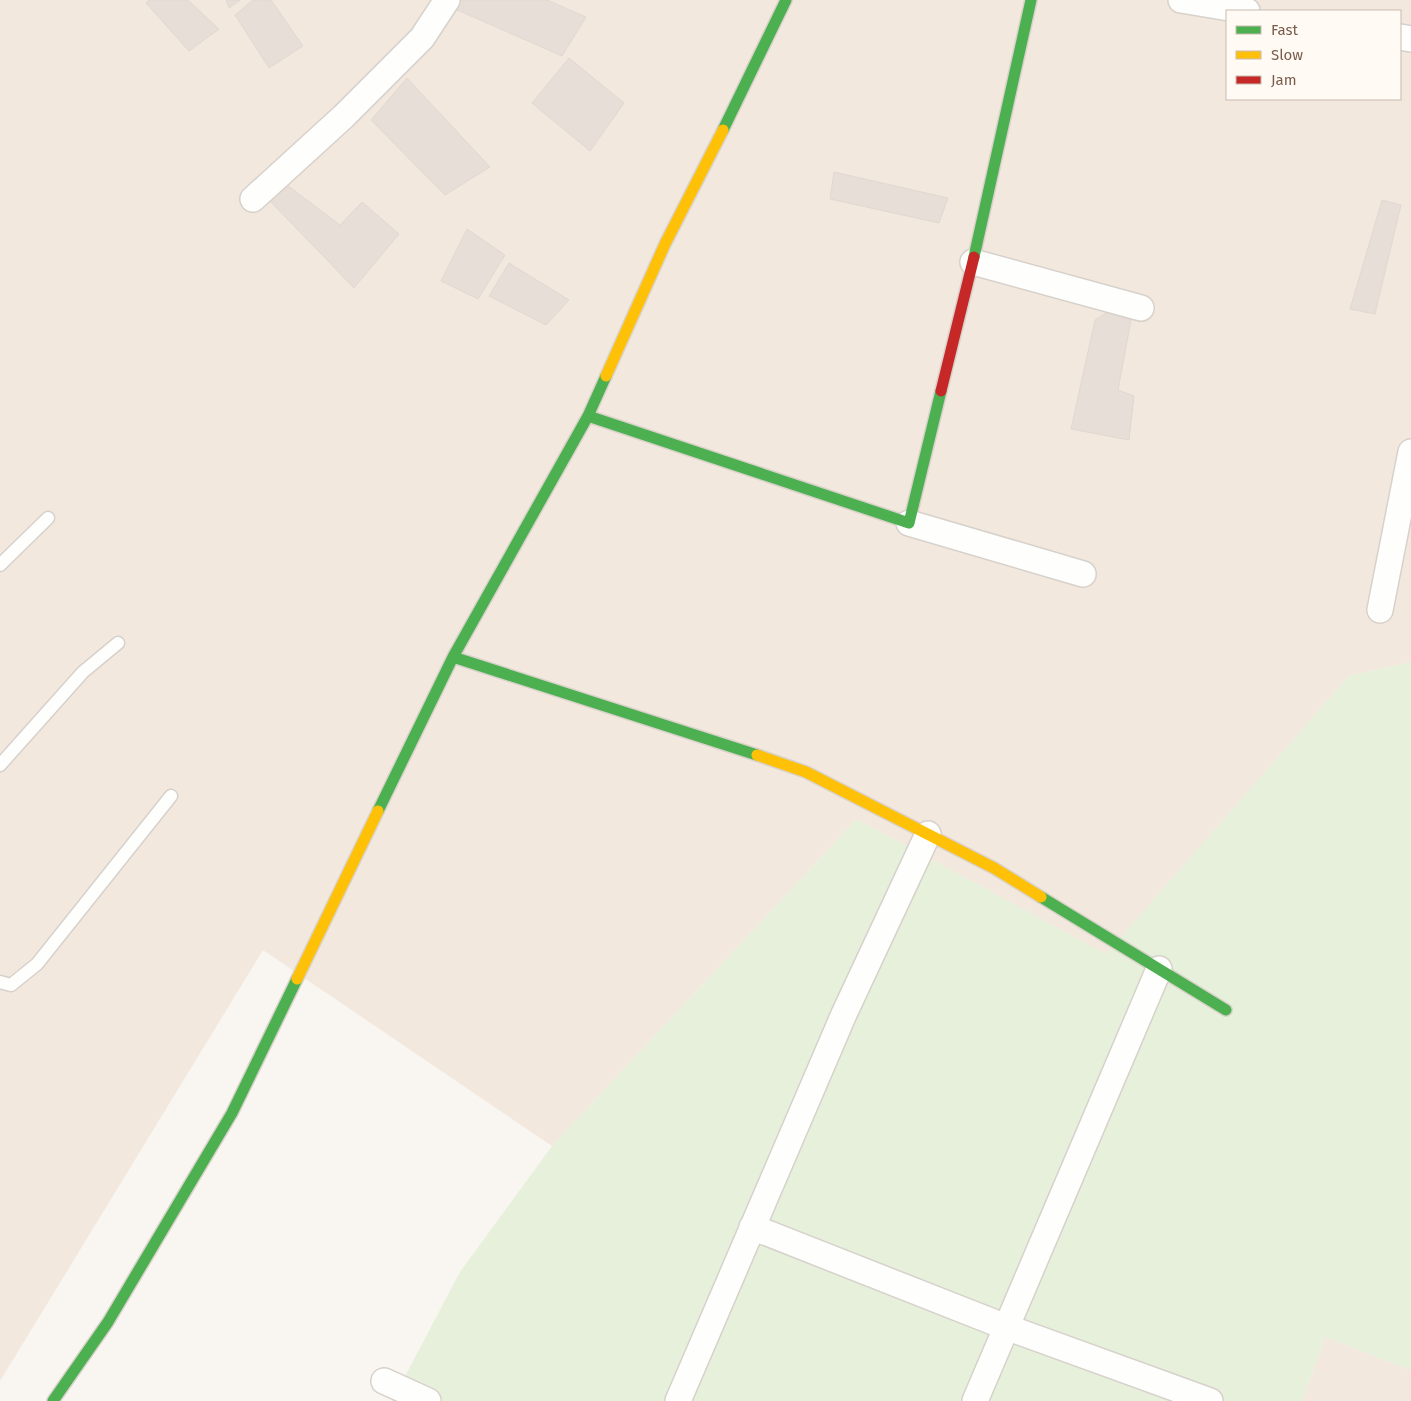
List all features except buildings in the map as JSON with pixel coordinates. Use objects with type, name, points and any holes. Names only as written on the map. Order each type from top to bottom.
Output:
[{"type":"street","points":[[253,199],[344,116],[422,38],[447,0]]},
{"type":"street","points":[[53,1401],[108,1322],[232,1113],[453,657],[588,416],[665,244],[760,57],[786,0]]},
{"type":"street","points":[[909,523],[973,262],[1031,0]]},
{"type":"street","points":[[1180,0],[1241,10]]},
{"type":"street","points":[[973,262],[1141,308]]},
{"type":"street","points":[[588,416],[909,523],[1083,574]]},
{"type":"street","points":[[1380,610],[1411,452]]},
{"type":"street","points":[[453,657],[675,727],[806,772],[994,868],[1226,1010]]},
{"type":"street","points":[[678,1401],[844,1014],[928,834]]},
{"type":"street","points":[[975,1401],[1159,969]]},
{"type":"street","points":[[752,1228],[1006,1327],[1210,1401]]},
{"type":"street","points":[[384,1381],[428,1401]]},
{"type":"lane","points":[[0,565],[48,518]]},
{"type":"lane","points":[[0,765],[83,672],[118,643]]},
{"type":"lane","points":[[0,982],[11,985],[38,964],[171,796]]},
{"type":"shaded area","points":[[0,0],[1411,0],[1411,662],[1349,676],[1106,955],[857,819],[552,1146],[263,950],[0,1381]]},
{"type":"shaded area","points":[[1325,1337],[1411,1370],[1411,1401],[1302,1401]]},
{"type":"green space","points":[[1411,662],[1411,1370],[1325,1337],[1302,1401],[392,1401],[460,1272],[552,1146],[857,819],[1106,954],[1349,676]]},
{"type":"traffic: fast","points":[[723,130],[786,0]]},
{"type":"traffic: fast","points":[[974,257],[1031,0]]},
{"type":"traffic: fast","points":[[378,811],[453,657],[588,416],[606,376]]},
{"type":"traffic: fast","points":[[588,416],[909,523],[941,391]]},
{"type":"traffic: fast","points":[[453,657],[757,755]]},
{"type":"traffic: fast","points":[[1041,897],[1226,1010]]},
{"type":"traffic: fast","points":[[53,1401],[108,1322],[232,1113],[297,979]]},
{"type":"traffic: slow","points":[[606,376],[665,244],[723,130]]},
{"type":"traffic: slow","points":[[757,755],[806,772],[994,868],[1041,897]]},
{"type":"traffic: slow","points":[[297,979],[378,811]]},
{"type":"traffic: jam","points":[[941,391],[974,257]]}]
